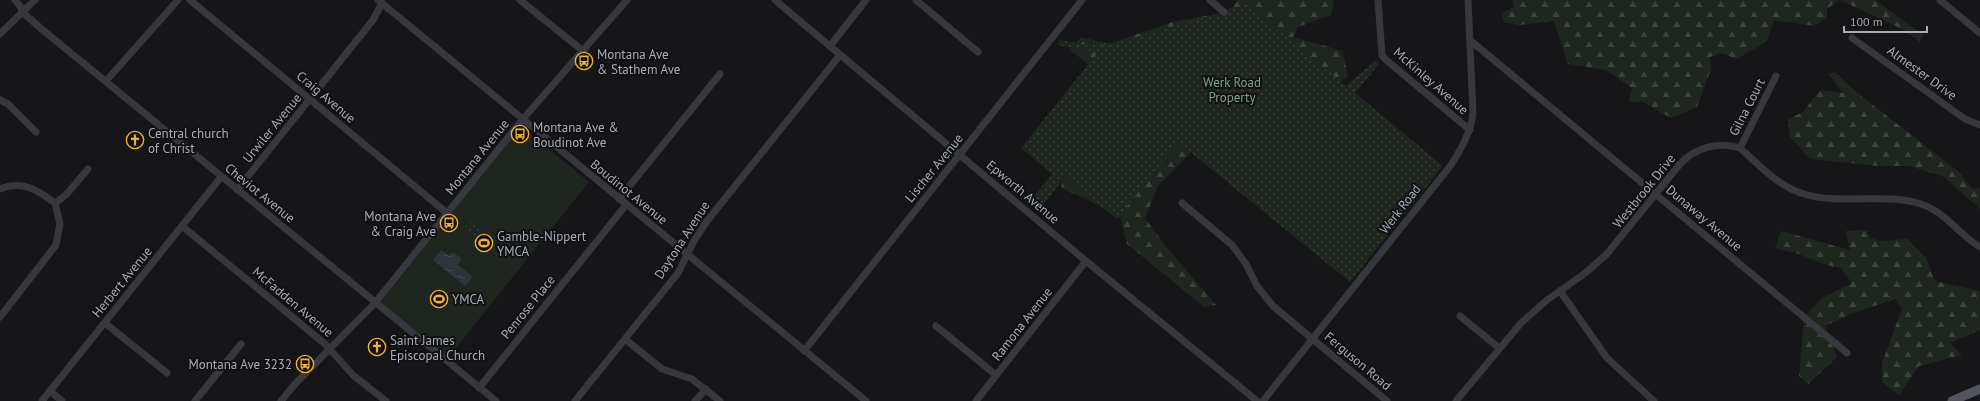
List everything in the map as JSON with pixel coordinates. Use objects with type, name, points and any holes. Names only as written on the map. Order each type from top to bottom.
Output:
[{"type":"main road","points":[[1952,401],[1980,389]]},
{"type":"street","name":"Cheviot Avenue","points":[[15,0],[20,6],[22,12],[221,177],[496,401]]},
{"type":"street","points":[[0,34],[35,0]]},
{"type":"street","points":[[106,81],[178,0]]},
{"type":"street","name":"Craig Avenue","points":[[190,0],[447,213]]},
{"type":"street","points":[[520,0],[583,51]]},
{"type":"street","name":"Montana Avenue","points":[[281,401],[295,384],[375,303],[522,120],[627,0]]},
{"type":"street","name":"Epworth Avenue","points":[[774,0],[1086,261],[1257,401]]},
{"type":"street","points":[[830,46],[866,0]]},
{"type":"street","points":[[916,0],[978,52]]},
{"type":"street","points":[[1210,0],[1224,12]]},
{"type":"street","name":"McKinley Avenue","points":[[1378,0],[1382,56],[1384,59],[1470,130]]},
{"type":"street","name":"Werk Road","points":[[1263,401],[1451,165],[1461,148],[1470,130],[1472,122],[1473,100],[1468,0]]},
{"type":"street","points":[[1940,0],[1980,33]]},
{"type":"street","name":"Lischer Avenue","points":[[804,351],[960,155],[1079,1]]},
{"type":"street","name":"Urwiler Avenue","points":[[237,190],[373,20],[380,2]]},
{"type":"street","name":"Boudinot Avenue","points":[[380,2],[866,401]]},
{"type":"street","name":"Almester Drive","points":[[1852,38],[1965,119],[1980,125]]},
{"type":"street","name":"Dunaway Avenue","points":[[1471,41],[1847,353]]},
{"type":"street","name":"Daytona Avenue","points":[[575,401],[678,273],[707,221],[840,54]]},
{"type":"street","points":[[619,199],[720,74]]},
{"type":"street","name":"Gilna Court","points":[[1740,148],[1776,76]]},
{"type":"street","points":[[0,100],[8,104],[36,132]]},
{"type":"street","name":"Westbrook Drive","points":[[1456,401],[1499,348],[1535,310],[1584,274],[1606,255],[1680,164],[1693,152],[1707,147],[1733,146],[1740,148]]},
{"type":"street","points":[[1740,148],[1779,181],[1801,193],[1826,198],[1907,201],[1923,205],[1942,216],[1980,247]]},
{"type":"street","points":[[55,203],[66,195],[88,169]]},
{"type":"street","name":"Herbert Avenue","points":[[42,401],[221,177]]},
{"type":"street","points":[[0,189],[14,185],[27,186],[42,193],[55,203],[60,224],[56,245],[0,317]]},
{"type":"street","name":"Ferguson Road","points":[[1182,202],[1232,244],[1265,297],[1312,339],[1387,401]]},
{"type":"street","name":"Penrose Place","points":[[479,388],[626,205]]},
{"type":"street","name":"McFadden Avenue","points":[[182,226],[330,349],[354,376],[386,401]]},
{"type":"street","name":"Ramona Avenue","points":[[976,401],[1086,261]]},
{"type":"street","points":[[1560,291],[1607,358],[1654,401]]},
{"type":"street","points":[[1460,316],[1499,348]]},
{"type":"street","points":[[105,323],[167,374]]},
{"type":"street","points":[[936,326],[996,375]]},
{"type":"street","points":[[625,339],[662,369],[692,379],[720,401]]},
{"type":"street","points":[[195,401],[241,344]]},
{"type":"street","points":[[695,401],[706,389]]},
{"type":"street","points":[[50,391],[62,401]]},
{"type":"green space","points":[[1238,0],[1334,0],[1331,15],[1298,27],[1293,37],[1343,51],[1348,76],[1301,115],[1191,152],[1158,186],[1145,218],[1164,244],[1216,305],[1204,307],[1127,244],[1120,217],[1061,188],[1065,168],[1033,145],[1088,64],[1070,50],[1081,37],[1109,44],[1172,22],[1216,14],[1233,7]]},
{"type":"green space","points":[[1512,0],[1839,0],[1827,9],[1827,18],[1814,26],[1774,20],[1767,41],[1737,59],[1721,53],[1710,57],[1711,69],[1697,107],[1671,118],[1643,102],[1629,102],[1632,88],[1606,70],[1568,64],[1554,21],[1519,25],[1504,22],[1502,13],[1514,7]]},
{"type":"green space","points":[[1840,0],[1875,0],[1924,35],[1920,42],[1904,30]]},
{"type":"green space","name":"Werk Road Property","points":[[1246,4],[1346,86],[1375,61],[1379,64],[1355,93],[1443,166],[1350,282],[1178,142],[1117,219],[1066,176],[1038,211],[1029,203],[1052,174],[1021,148],[1099,51],[1057,45],[1060,40],[1087,45],[1117,43]]},
{"type":"green space","points":[[1835,72],[1855,91],[1959,172],[1972,189],[1980,188],[1980,209],[1944,177],[1910,166],[1878,166],[1810,159],[1790,137],[1788,119],[1803,112],[1820,90],[1843,93],[1829,74]]},
{"type":"green space","name":"Gamble-Nippert YMCA","points":[[521,126],[589,182],[448,358],[380,303]]},
{"type":"green space","points":[[471,221],[484,231],[477,240],[464,229]]},
{"type":"green space","points":[[1867,230],[1870,238],[1880,241],[1907,239],[1926,258],[1935,281],[1980,291],[1980,330],[1950,343],[1962,355],[1919,366],[1899,395],[1882,382],[1882,363],[1902,309],[1896,299],[1853,313],[1825,326],[1837,357],[1808,384],[1799,376],[1804,317],[1822,298],[1852,283],[1841,268],[1825,265],[1799,254],[1775,248],[1781,231],[1850,250],[1846,231]]},
{"type":"water","points":[[441,250],[449,256],[453,252],[462,259],[457,264],[473,277],[465,286],[433,260]]},
{"type":"place","name":"Montana Ave & Stathem Ave","points":[[584,61]]},
{"type":"place","name":"Montana Ave & Boudinot Ave","points":[[520,134]]},
{"type":"place","name":"Central church of Christ","points":[[135,140]]},
{"type":"place","name":"Montana Ave & Craig Ave","points":[[449,223]]},
{"type":"place","name":"Gamble-Nippert YMCA","points":[[484,243]]},
{"type":"place","name":"YMCA","points":[[439,299]]},
{"type":"place","name":"Saint James Episcopal Church","points":[[377,347]]},
{"type":"place","name":"Montana Ave 3232","points":[[305,364]]}]
